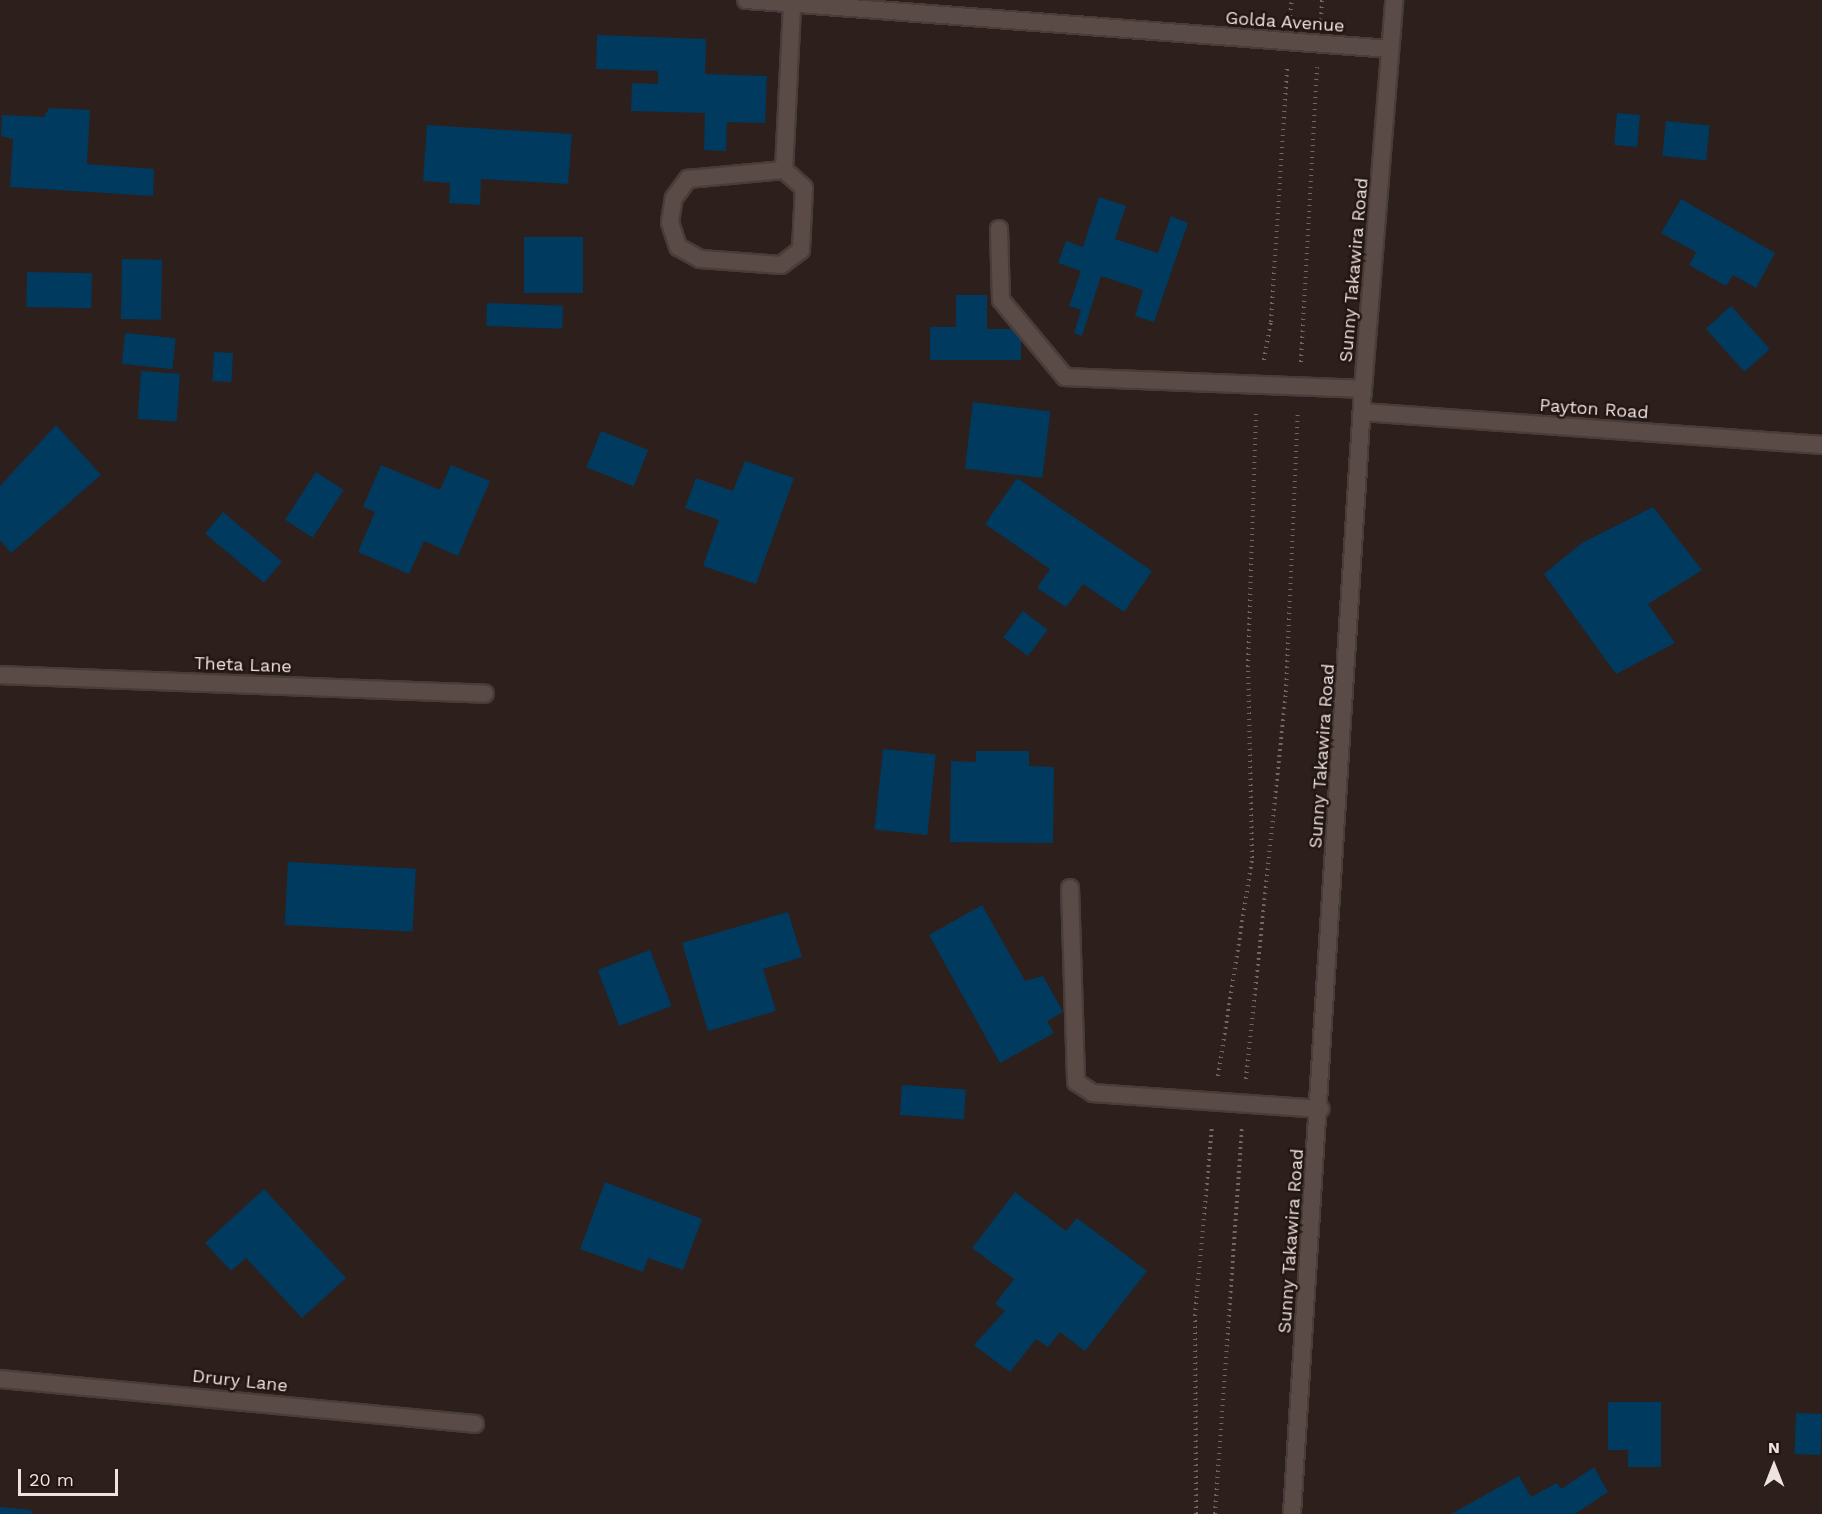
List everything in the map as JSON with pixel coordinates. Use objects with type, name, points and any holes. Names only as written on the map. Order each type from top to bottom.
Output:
[{"type":"street","name":"Golda Avenue","points":[[746,0],[1390,49]]},
{"type":"street","name":"Sunny Takawira Road","points":[[1292,1514],[1320,1109],[1363,389],[1394,0]]},
{"type":"street","points":[[784,170],[792,4]]},
{"type":"street","points":[[784,170],[804,188],[801,250],[781,265],[700,259],[678,248],[670,222],[674,198],[688,179],[784,170]]},
{"type":"street","points":[[999,229],[1001,300],[1065,376],[1363,389]]},
{"type":"street","name":"Payton Road","points":[[1363,412],[1822,445]]},
{"type":"street","name":"Theta Lane","points":[[0,675],[485,694]]},
{"type":"street","points":[[1070,888],[1076,1082],[1093,1093],[1244,1101],[1320,1109]]},
{"type":"street","name":"Drury Lane","points":[[0,1379],[475,1424]]},
{"type":"path","points":[[1196,1514],[1195,1316],[1215,1099],[1252,858],[1251,461],[1259,386],[1271,322],[1292,0]]},
{"type":"path","points":[[1215,1514],[1244,1101],[1286,692],[1299,387],[1322,0]]},
{"type":"building","points":[[597,35],[706,39],[705,74],[767,76],[765,123],[727,122],[726,151],[704,150],[705,113],[631,111],[632,83],[658,84],[658,71],[596,69]]},
{"type":"building","points":[[49,108],[90,110],[87,164],[154,169],[153,196],[10,187],[13,139],[1,136],[2,115],[44,117]]},
{"type":"building","points":[[1617,113],[1640,115],[1637,147],[1614,145]]},
{"type":"building","points":[[1666,121],[1710,126],[1706,160],[1662,156]]},
{"type":"building","points":[[427,125],[572,134],[568,184],[481,179],[480,205],[449,203],[450,183],[423,181]]},
{"type":"building","points":[[1099,197],[1126,206],[1115,239],[1158,253],[1171,216],[1188,223],[1154,322],[1135,316],[1143,290],[1101,276],[1082,336],[1074,333],[1081,310],[1069,306],[1081,271],[1058,263],[1066,241],[1083,247]]},
{"type":"building","points":[[1681,199],[1775,253],[1756,288],[1733,275],[1726,286],[1689,265],[1696,252],[1661,233]]},
{"type":"building","points":[[524,237],[583,237],[583,293],[524,293]]},
{"type":"building","points":[[122,259],[162,260],[161,320],[121,319]]},
{"type":"building","points":[[27,272],[92,273],[91,308],[26,307]]},
{"type":"building","points":[[956,295],[987,295],[987,329],[1021,329],[1021,360],[930,360],[930,327],[956,327]]},
{"type":"building","points":[[487,303],[563,306],[562,329],[486,326]]},
{"type":"building","points":[[1731,306],[1770,349],[1745,372],[1706,329]]},
{"type":"building","points":[[125,333],[176,338],[172,369],[122,364]]},
{"type":"building","points":[[214,352],[233,353],[231,382],[212,381]]},
{"type":"building","points":[[141,371],[180,374],[177,422],[138,419]]},
{"type":"building","points":[[973,402],[1050,412],[1042,478],[965,469]]},
{"type":"building","points":[[56,425],[101,475],[11,553],[0,540],[0,486]]},
{"type":"building","points":[[601,431],[648,450],[634,486],[586,467]]},
{"type":"building","points":[[745,461],[794,478],[756,584],[703,566],[719,520],[685,508],[696,478],[733,491]]},
{"type":"building","points":[[381,465],[440,490],[451,465],[490,481],[458,556],[424,541],[409,574],[358,552],[375,512],[363,507]]},
{"type":"building","points":[[316,472],[344,490],[313,538],[285,520]]},
{"type":"building","points":[[1017,478],[1152,571],[1124,612],[1083,584],[1066,607],[1037,588],[1050,569],[985,524]]},
{"type":"building","points":[[1653,507],[1702,570],[1648,604],[1675,643],[1616,674],[1544,574],[1582,543]]},
{"type":"building","points":[[223,512],[282,561],[264,583],[205,533]]},
{"type":"building","points":[[1023,611],[1048,630],[1028,656],[1003,637]]},
{"type":"building","points":[[883,749],[936,755],[927,835],[875,830]]},
{"type":"building","points":[[976,751],[1029,751],[1029,766],[1054,767],[1053,843],[950,842],[951,761],[976,762]]},
{"type":"building","points":[[288,862],[416,869],[413,932],[285,925]]},
{"type":"building","points":[[982,905],[1025,981],[1043,976],[1063,1012],[1047,1021],[1054,1033],[1000,1063],[929,935]]},
{"type":"building","points":[[788,912],[802,957],[763,969],[776,1011],[708,1031],[682,943]]},
{"type":"building","points":[[650,950],[672,1006],[619,1026],[598,970]]},
{"type":"building","points":[[902,1085],[966,1089],[964,1119],[900,1115]]},
{"type":"building","points":[[605,1182],[702,1219],[683,1270],[648,1258],[643,1272],[580,1249]]},
{"type":"building","points":[[264,1189],[346,1278],[302,1318],[246,1258],[231,1271],[205,1243]]},
{"type":"building","points":[[1015,1192],[1066,1231],[1077,1218],[1147,1271],[1085,1351],[1060,1332],[1048,1347],[1036,1339],[1010,1372],[974,1345],[1005,1311],[995,1304],[1014,1279],[972,1248]]},
{"type":"building","points":[[1608,1402],[1661,1402],[1661,1467],[1628,1467],[1628,1450],[1608,1450]]},
{"type":"building","points":[[1796,1413],[1822,1414],[1821,1455],[1795,1454]]},
{"type":"building","points":[[1594,1467],[1608,1492],[1575,1514],[1451,1514],[1519,1476],[1531,1497],[1557,1483],[1561,1489]]},
{"type":"building","points":[[0,1507],[31,1510],[33,1514],[0,1514]]}]
